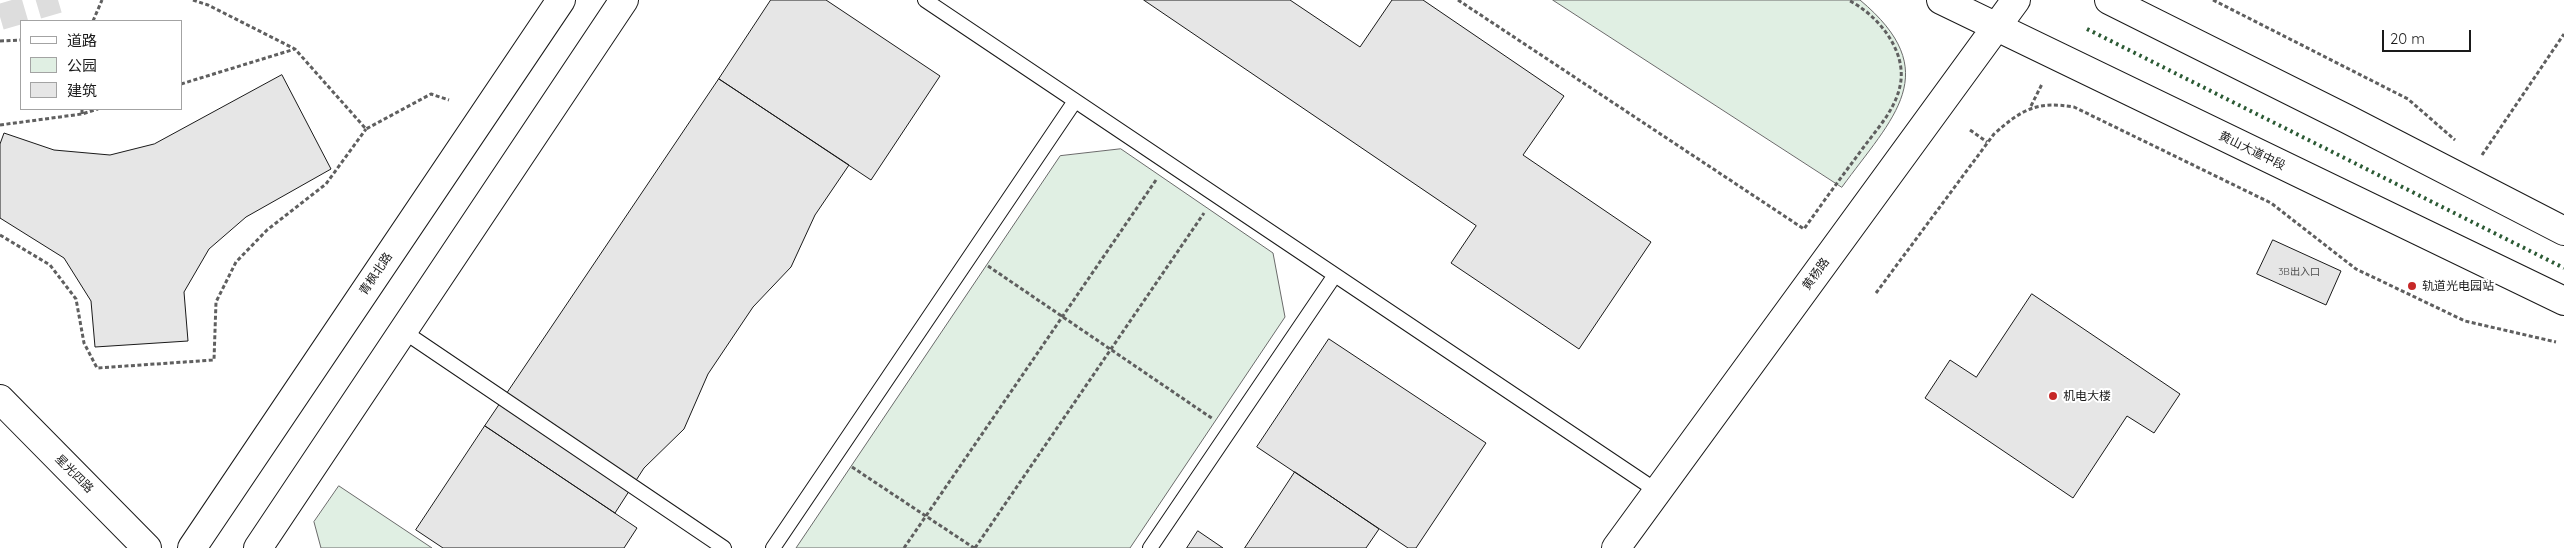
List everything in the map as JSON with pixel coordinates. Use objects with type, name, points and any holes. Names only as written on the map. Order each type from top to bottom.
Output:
[{"type":"street","name":"青枫北路","points":[[192,548],[561,0]]},
{"type":"street","points":[[258,548],[624,0]]},
{"type":"street","name":"黄山大道中段","points":[[1941,0],[2564,301]]},
{"type":"street","name":"黄杨路","points":[[1616,548],[2016,0]]},
{"type":"street","points":[[2109,0],[2347,119],[2564,231]]},
{"type":"street","points":[[2147,0],[2169,30]]},
{"type":"street","name":"星光四路","points":[[0,399],[147,548]]},
{"type":"lane","points":[[925,0],[1657,491]]},
{"type":"lane","points":[[773,548],[1075,101]]},
{"type":"lane","points":[[1150,548],[1335,275]]},
{"type":"lane","points":[[403,331],[724,548]]},
{"type":"path","points":[[92,20],[102,0]]},
{"type":"path","points":[[193,0],[208,5],[295,49],[366,129]]},
{"type":"path","points":[[1458,0],[1804,229],[1891,109],[1901,84],[1901,69],[1894,44],[1876,20],[1848,0]]},
{"type":"path","points":[[2213,0],[2408,98],[2458,142]]},
{"type":"path","points":[[2482,155],[2564,34]]},
{"type":"path","points":[[0,40],[20,40]]},
{"type":"path","points":[[182,84],[295,49]]},
{"type":"path","points":[[2031,107],[2042,84]]},
{"type":"path","points":[[0,235],[50,265],[76,299],[84,343],[97,368],[214,360],[216,302],[236,262],[267,230],[326,184],[366,129],[431,94],[449,100]]},
{"type":"path","points":[[1876,293],[1987,142],[2013,117],[2031,107],[2053,103],[2074,107],[2271,203],[2356,269],[2465,321],[2556,342]]},
{"type":"path","points":[[0,125],[82,114],[95,110]]},
{"type":"path","points":[[1970,130],[1987,142]]},
{"type":"path","points":[[2474,151],[2490,159]]},
{"type":"path","points":[[904,548],[1167,163]]},
{"type":"path","points":[[835,456],[975,548],[1216,196]]},
{"type":"path","points":[[971,255],[1230,430]]},
{"type":"green space","points":[[1553,0],[1860,0],[1886,26],[1901,50],[1906,72],[1902,94],[1893,116],[1842,187]]},
{"type":"green space","points":[[1121,149],[1273,253],[1285,317],[1130,548],[796,548],[1060,156]]},
{"type":"green space","points":[[339,486],[432,548],[321,548],[314,522]]},
{"type":"building","points":[[771,0],[826,0],[940,76],[871,180],[719,79]]},
{"type":"building","points":[[1144,0],[1290,0],[1360,47],[1392,0],[1423,0],[1564,96],[1523,155],[1651,242],[1579,349],[1451,263],[1476,226]]},
{"type":"building","points":[[282,75],[331,169],[246,217],[209,249],[184,292],[188,341],[95,347],[91,301],[64,258],[0,218],[0,144],[4,133],[54,150],[110,155],[154,144]]},
{"type":"building","points":[[719,79],[849,165],[815,215],[791,267],[753,307],[708,374],[684,429],[644,468],[615,513],[485,426]]},
{"type":"building","points":[[2273,240],[2341,271],[2326,305],[2257,274]]},
{"type":"building","name":"机电大楼","points":[[2032,294],[2180,394],[2154,433],[2127,416],[2073,498],[1925,398],[1950,360],[1976,377]]},
{"type":"building","points":[[1329,339],[1486,443],[1416,548],[1408,548],[1257,447]]},
{"type":"building","points":[[485,426],[637,528],[624,548],[443,548],[416,530]]},
{"type":"building","points":[[1295,472],[1379,529],[1366,548],[1245,548]]},
{"type":"building","points":[[1198,531],[1223,548],[1187,548]]},
{"type":"tunnel","points":[[0,17],[58,0]]},
{"type":"hedge","points":[[2087,29],[2564,268]]},
{"type":"place","name":"轨道光电园站","points":[[2412,286]]},
{"type":"place","name":"机电大楼","points":[[2053,396]]}]
